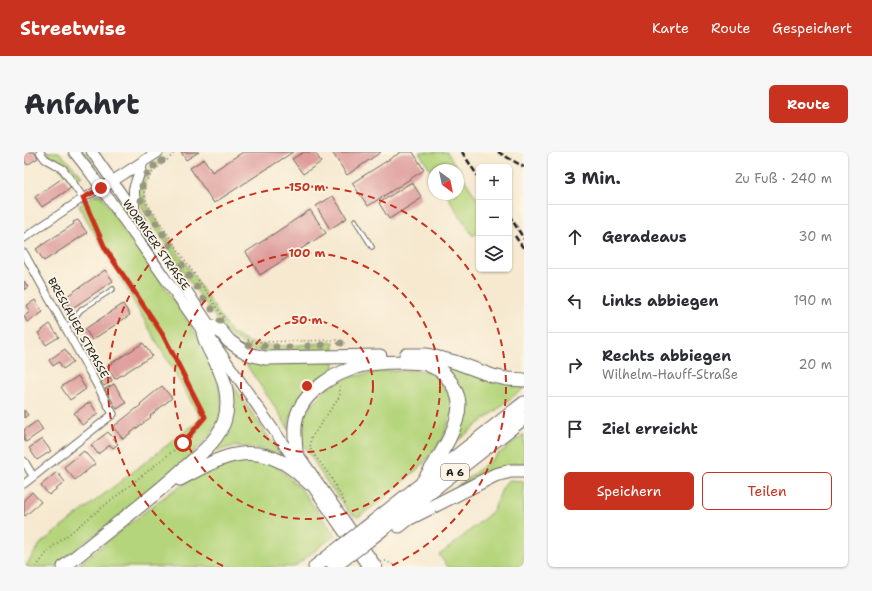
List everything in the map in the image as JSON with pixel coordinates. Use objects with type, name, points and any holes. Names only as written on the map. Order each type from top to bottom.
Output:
[{"type":"highway","points":[[64,567],[162,488],[206,449],[217,437],[226,415],[226,391],[220,371],[204,339],[207,329],[219,329],[239,348],[249,354],[265,358],[427,354],[507,380],[524,380]]},
{"type":"highway","points":[[296,451],[295,425],[299,410],[307,398],[320,385],[334,376],[352,368],[370,364],[412,362],[426,365],[442,372],[454,387],[459,403],[457,417],[451,434],[441,454],[422,483]]},
{"type":"highway","name":"A 6","points":[[315,567],[345,551],[422,483],[524,403]]},
{"type":"highway","name":"A 6","points":[[366,534],[386,527],[524,418]]},
{"type":"highway","points":[[162,488],[214,461],[229,455],[245,453],[259,454],[283,462],[309,483]]},
{"type":"highway","points":[[386,527],[398,527],[408,519],[495,475],[511,471],[524,471]]},
{"type":"highway","name":"A 6","points":[[334,567],[345,551]]},
{"type":"main road","name":"WORMSER STRASSE","points":[[74,152],[207,329]]},
{"type":"main road","points":[[92,152],[176,276],[207,329],[378,563]]},
{"type":"main road","points":[[101,188],[157,152]]},
{"type":"main road","points":[[134,212],[134,188],[143,161]]},
{"type":"main road","points":[[207,329],[208,336],[368,567]]},
{"type":"street","points":[[40,152],[45,159],[63,169],[83,198]]},
{"type":"street","points":[[24,238],[83,198],[101,188]]},
{"type":"street","name":"BRESLAUER STRASSE","points":[[25,255],[113,414],[33,476]]},
{"type":"street","points":[[24,461],[33,476],[24,484]]},
{"type":"lane","points":[[355,220],[372,247]]},
{"type":"lane","points":[[66,329],[81,310],[113,289]]},
{"type":"path","points":[[148,180],[151,173],[175,152]]},
{"type":"path","points":[[145,186],[144,192],[147,203],[228,324]]},
{"type":"path","points":[[36,567],[50,549],[183,443],[205,417],[162,333],[105,248],[83,198]]},
{"type":"path","points":[[243,339],[258,342],[337,340],[338,350]]},
{"type":"path","points":[[340,382],[340,394],[338,399],[311,438],[310,444],[311,450],[330,476],[346,505]]},
{"type":"path","points":[[378,563],[398,567]]},
{"type":"green space","points":[[47,152],[59,152],[82,176],[73,181],[53,162]]},
{"type":"green space","points":[[80,152],[86,152],[96,167],[93,170]]},
{"type":"green space","points":[[419,152],[447,152],[455,164],[428,164],[428,166]]},
{"type":"green space","points":[[162,159],[166,159],[153,169],[144,185],[145,198],[148,207],[230,331],[246,341],[255,344],[289,346],[334,342],[334,350],[269,352],[251,349],[227,334],[182,270],[144,211],[139,200],[137,192],[144,173],[152,165]]},
{"type":"green space","points":[[464,179],[476,197],[476,234],[473,236],[450,200],[464,200]]},
{"type":"green space","points":[[94,195],[101,195],[189,322],[210,359],[218,379],[222,407],[218,421],[209,437],[162,483],[61,561],[56,567],[25,567],[41,543],[201,419],[79,206]]},
{"type":"green space","points":[[118,198],[156,252],[166,270],[115,200]]},
{"type":"green space","points":[[241,357],[334,361],[334,370],[296,405],[290,417],[289,430]]},
{"type":"green space","points":[[441,361],[524,385],[524,388],[447,449],[462,407]]},
{"type":"green space","points":[[420,370],[432,373],[451,395],[453,410],[443,438],[421,466],[378,503],[358,517],[349,512],[324,478],[302,442],[303,416],[325,390],[345,378],[383,371]]},
{"type":"green space","points":[[231,383],[281,455],[241,446],[224,449],[203,457],[232,397]]},
{"type":"green space","points":[[524,434],[524,464],[508,465],[458,486]]},
{"type":"green space","points":[[244,459],[274,464],[301,489],[335,535],[294,567],[76,567],[171,492],[204,472]]},
{"type":"green space","points":[[508,480],[524,481],[524,567],[448,567],[439,555],[493,511],[502,489]]},
{"type":"building","points":[[24,152],[34,152],[38,158],[27,165],[24,160]]},
{"type":"building","points":[[181,152],[199,152],[186,160]]},
{"type":"building","points":[[243,152],[293,152],[214,203],[190,168],[204,159],[212,172]]},
{"type":"building","points":[[304,152],[315,152],[321,162],[303,174],[292,159]]},
{"type":"building","points":[[332,152],[381,152],[347,175]]},
{"type":"building","points":[[401,152],[413,152],[424,170],[368,206],[352,183]]},
{"type":"building","points":[[64,177],[71,188],[42,207],[35,197]]},
{"type":"building","points":[[412,182],[422,198],[389,219],[379,203]]},
{"type":"building","points":[[333,196],[347,218],[330,229],[316,206]]},
{"type":"building","points":[[310,210],[326,233],[260,275],[246,252]]},
{"type":"building","points":[[78,220],[87,233],[44,261],[36,249]]},
{"type":"building","points":[[105,270],[113,281],[71,309],[64,298]]},
{"type":"building","points":[[24,281],[28,287],[24,290]]},
{"type":"building","points":[[35,300],[43,312],[27,322],[24,316],[30,312],[26,306]]},
{"type":"building","points":[[123,304],[130,315],[92,340],[85,329]]},
{"type":"building","points":[[50,324],[59,337],[46,345],[38,333]]},
{"type":"building","points":[[143,343],[152,356],[115,379],[107,366]]},
{"type":"building","points":[[65,349],[73,362],[63,369],[59,362],[53,366],[49,360]]},
{"type":"building","points":[[78,376],[86,389],[70,400],[61,387]]},
{"type":"building","points":[[110,377],[112,381],[104,386],[101,382]]},
{"type":"building","points":[[114,384],[126,403],[117,409],[105,389]]},
{"type":"building","points":[[162,386],[172,398],[123,439],[113,427]]},
{"type":"building","points":[[90,402],[98,414],[82,425],[74,413]]},
{"type":"building","points":[[24,410],[28,415],[24,418]]},
{"type":"building","points":[[37,421],[43,430],[26,442],[24,439],[24,430]]},
{"type":"building","points":[[108,432],[118,444],[113,448],[110,445],[98,454],[91,445]]},
{"type":"building","points":[[42,439],[51,451],[37,460],[29,448]]},
{"type":"building","points":[[84,451],[95,464],[75,480],[64,467]]},
{"type":"building","points":[[57,472],[65,482],[49,495],[41,485]]},
{"type":"building","points":[[32,492],[41,502],[25,516],[24,500]]},
{"type":"railway","points":[[462,152],[476,173]]},
{"type":"railway","points":[[498,152],[524,167]]},
{"type":"railway","points":[[512,220],[524,239]]},
{"type":"railway","points":[[515,236],[524,249]]},
{"type":"route","points":[[101,188],[83,198],[105,248],[162,333],[205,417],[183,443]]}]
